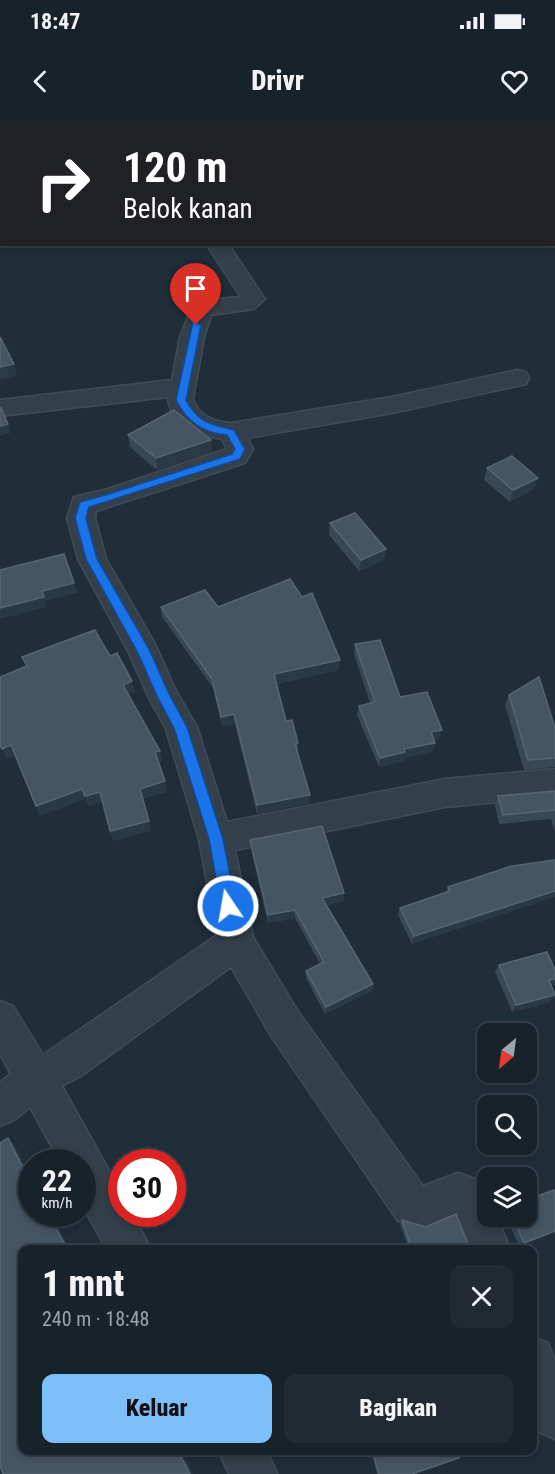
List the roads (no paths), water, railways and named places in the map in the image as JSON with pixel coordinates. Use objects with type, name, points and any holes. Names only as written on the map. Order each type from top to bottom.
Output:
[{"type":"street","points":[[218,246],[253,299],[246,304],[206,307],[200,312],[192,337],[181,400],[187,412],[213,430],[231,432],[392,405],[517,378]]},
{"type":"street","points":[[0,408],[183,387]]},
{"type":"street","points":[[231,432],[240,449],[236,457],[111,498],[84,504],[81,518],[92,559],[144,652],[163,696],[181,727],[216,839],[236,942],[284,1023],[401,1192],[413,1206],[422,1207],[458,1193],[464,1195],[472,1204],[487,1245]]},
{"type":"street","points":[[216,839],[445,793],[555,783]]},
{"type":"street","points":[[0,1106],[36,1079],[67,1063],[236,942]]},
{"type":"street","points":[[0,1019],[74,1149]]},
{"type":"street","points":[[96,1188],[127,1245]]},
{"type":"street","points":[[537,1371],[555,1416]]},
{"type":"street","points":[[244,1455],[254,1474]]}]
